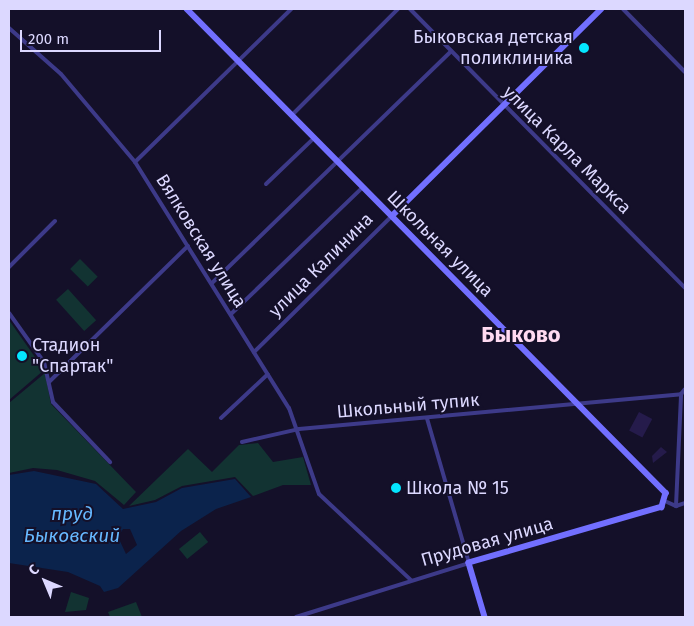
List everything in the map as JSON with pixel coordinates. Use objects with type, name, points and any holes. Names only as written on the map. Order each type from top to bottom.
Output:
[{"type":"main road","name":"Школьная улица","points":[[187,9],[666,493],[666,502]]},
{"type":"main road","name":"улица Калинина","points":[[392,216],[601,9]]},
{"type":"main road","name":"Прудовая улица","points":[[469,563],[662,507],[666,502]]},
{"type":"main road","points":[[469,563],[485,617]]},
{"type":"street","points":[[135,162],[291,9]]},
{"type":"street","points":[[292,115],[398,9]]},
{"type":"street","name":"улица Карла Маркса","points":[[410,9],[685,288]]},
{"type":"street","points":[[623,9],[685,72]]},
{"type":"street","name":"Вялковская улица","points":[[9,28],[61,74],[135,162],[268,374],[299,429],[318,494],[411,580]]},
{"type":"street","points":[[212,284],[451,51]]},
{"type":"street","points":[[266,184],[314,138]]},
{"type":"street","points":[[230,314],[363,187]]},
{"type":"street","name":"улица Калинина","points":[[254,352],[392,216]]},
{"type":"street","points":[[9,266],[55,220]]},
{"type":"street","points":[[50,381],[188,246]]},
{"type":"street","points":[[9,313],[44,362],[50,381],[53,402],[110,462]]},
{"type":"street","points":[[221,418],[268,374]]},
{"type":"street","points":[[676,506],[681,394],[685,389]]},
{"type":"street","name":"Школьный тупик","points":[[242,442],[299,429],[681,394]]},
{"type":"street","points":[[427,418],[469,563]]},
{"type":"street","points":[[666,502],[676,506],[685,503]]},
{"type":"street","name":"Прудовая улица","points":[[296,617],[469,563]]},
{"type":"green space","points":[[80,259],[98,277],[88,287],[70,269]]},
{"type":"green space","points":[[68,289],[96,320],[84,331],[56,300]]},
{"type":"green space","name":"Стадион \"Спартак\"","points":[[9,320],[44,370],[9,400]]},
{"type":"green space","points":[[45,373],[51,404],[136,492],[124,505],[95,481],[57,470],[33,468],[9,473],[9,403]]},
{"type":"green space","points":[[258,443],[273,462],[303,457],[311,485],[283,485],[253,496],[235,477],[182,486],[155,500],[129,506],[188,449],[212,472],[239,445]]},
{"type":"green space","points":[[200,532],[208,542],[187,559],[179,549]]},
{"type":"green space","points":[[71,592],[89,598],[86,610],[65,612]]},
{"type":"green space","points":[[136,602],[142,617],[110,617],[108,612]]},
{"type":"water","name":"пруд Быковский","points":[[34,471],[96,484],[123,509],[156,502],[182,488],[235,479],[251,497],[216,509],[181,531],[118,588],[104,592],[100,586],[68,572],[9,563],[9,475]],"holes":[[[123,529],[130,529],[137,545],[126,554],[118,537]]]},
{"type":"building","points":[[639,412],[652,419],[642,438],[629,431]]},
{"type":"building","points":[[661,447],[667,452],[653,463],[652,456]]},
{"type":"place","name":"Быковская детская поликлиника","points":[[584,48]]},
{"type":"place","name":"Стадион \"Спартак\"","points":[[22,356]]},
{"type":"place","name":"Школа № 15","points":[[396,488]]},
{"type":"district","name":"Быково","points":[[521,335]]}]
